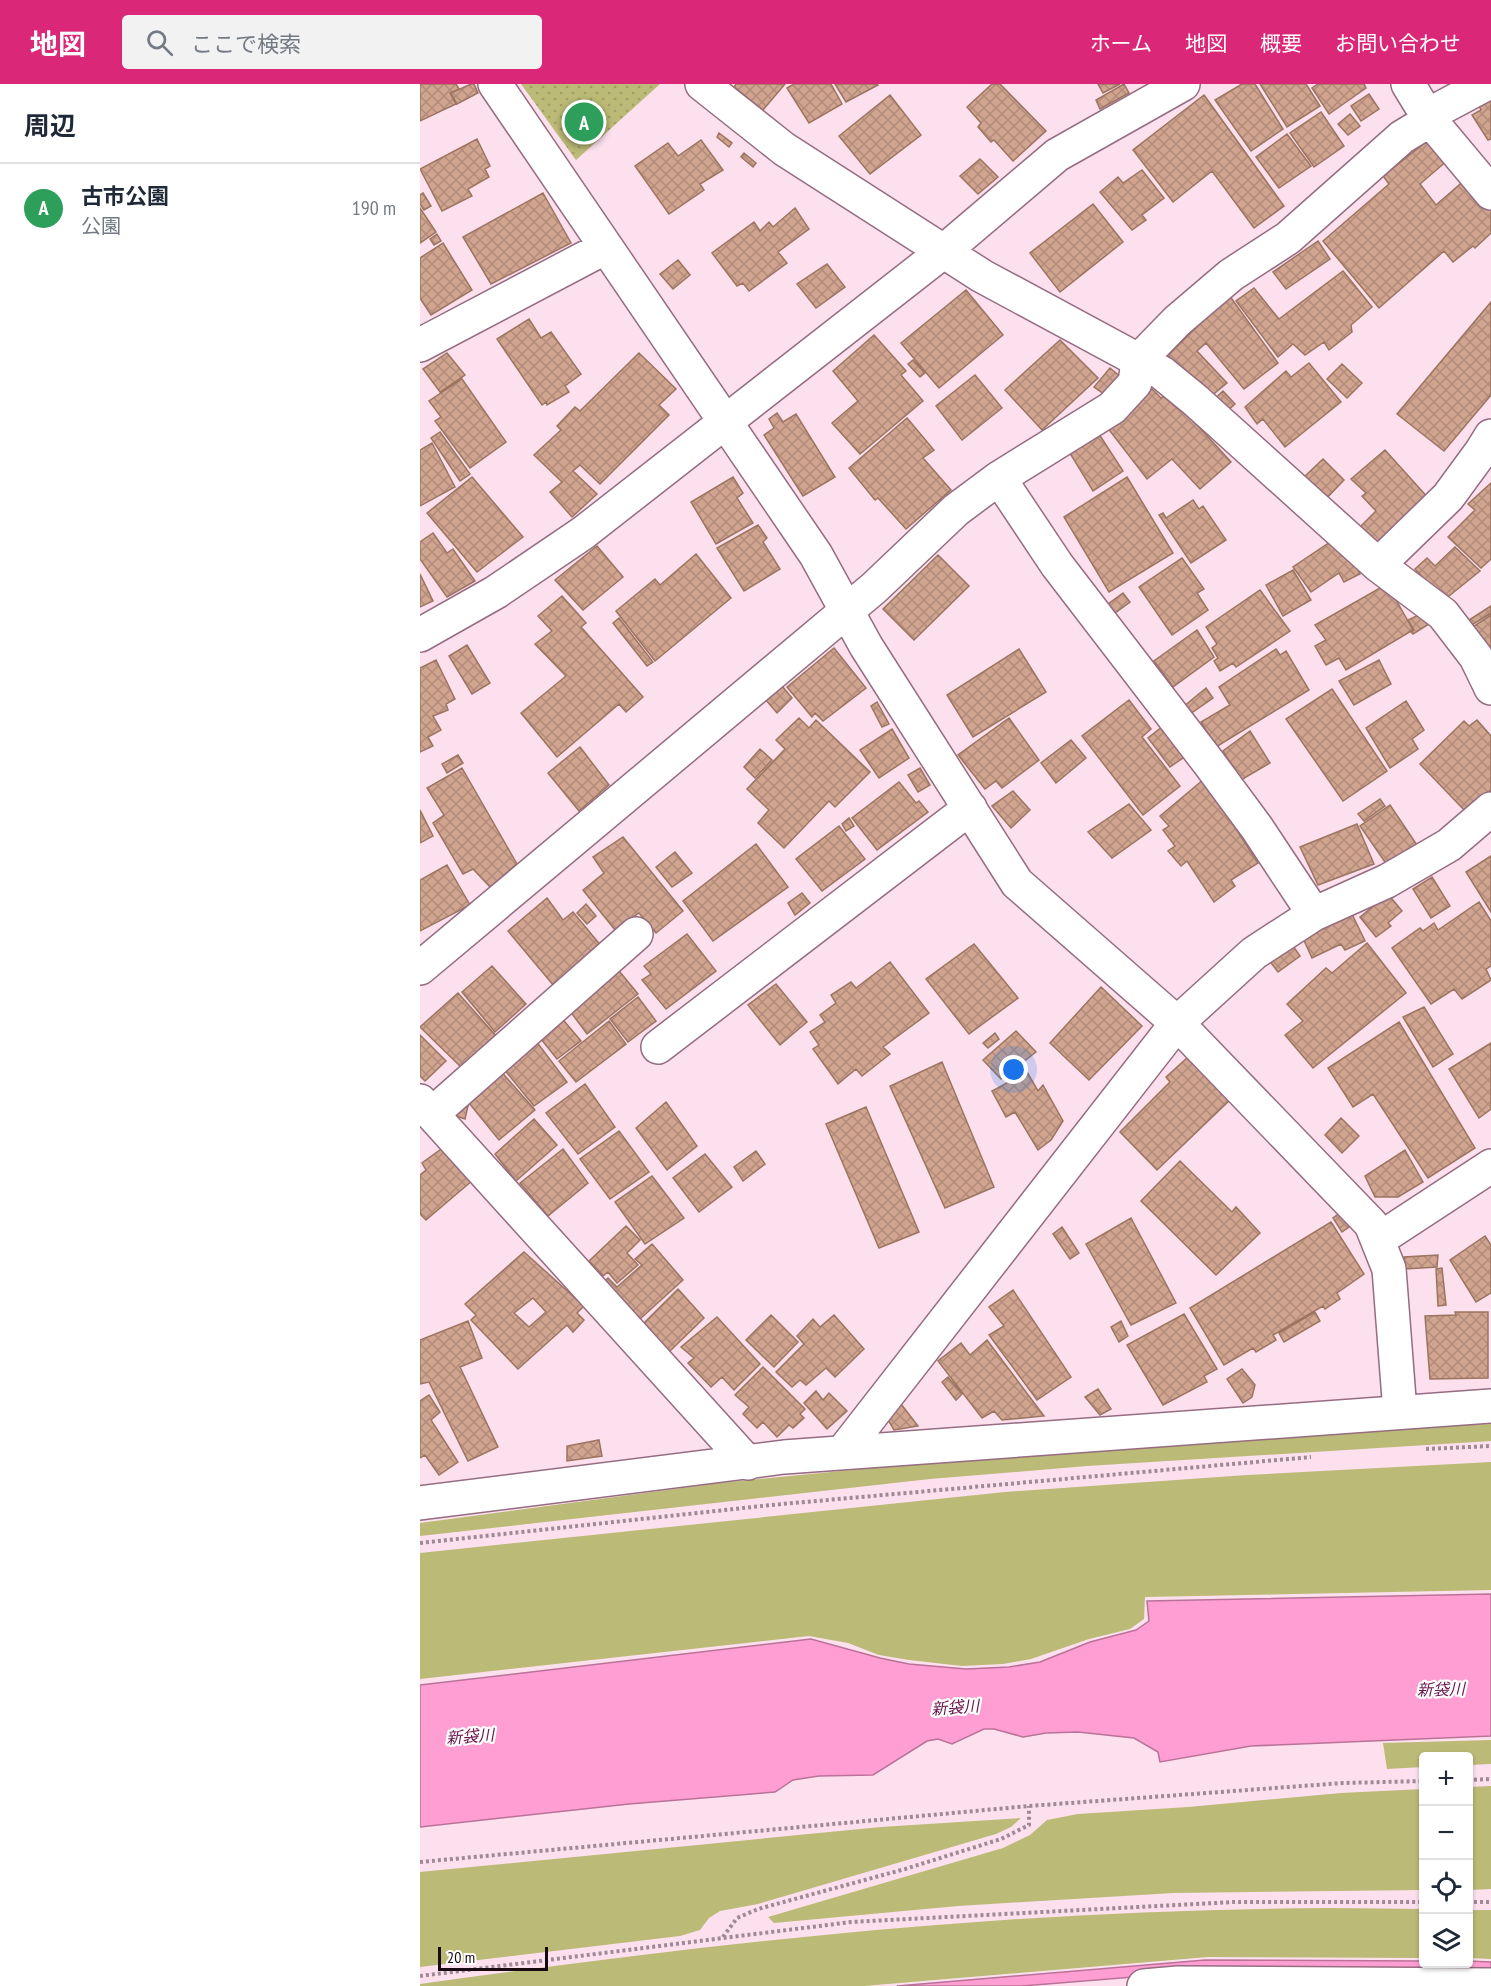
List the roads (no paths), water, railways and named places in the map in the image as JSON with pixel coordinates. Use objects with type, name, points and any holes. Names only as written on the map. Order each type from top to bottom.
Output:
[{"type":"street","points":[[495,84],[816,555],[846,611],[1017,883],[1177,1023],[1371,1224],[1389,1269],[1400,1412]]},
{"type":"street","points":[[702,84],[784,149],[982,276],[1162,374],[1195,400],[1378,565],[1443,614],[1476,657],[1491,688]]},
{"type":"street","points":[[420,635],[496,592],[583,533],[944,251],[1057,155],[1184,84]]},
{"type":"street","points":[[1408,84],[1430,120],[1491,193]]},
{"type":"street","points":[[420,968],[874,588],[956,510],[999,478],[1112,408],[1135,383],[1138,362],[1177,321],[1231,275],[1288,238],[1402,137],[1430,120],[1443,108],[1486,84]]},
{"type":"street","points":[[420,345],[606,247]]},
{"type":"street","points":[[1378,565],[1448,497],[1491,436]]},
{"type":"street","points":[[999,478],[1057,565],[1257,828],[1314,914]]},
{"type":"street","points":[[657,1047],[970,808]]},
{"type":"street","points":[[842,1453],[1177,1023],[1254,953],[1314,914],[1387,881],[1441,850],[1471,828],[1491,809]]},
{"type":"street","points":[[636,934],[426,1108],[748,1463]]},
{"type":"street","points":[[1378,1240],[1491,1166]]},
{"type":"street","points":[[420,1503],[784,1457],[1491,1406]]},
{"type":"street","points":[[1144,1986],[1178,1983],[1491,1985]]},
{"type":"water","name":"新袋川","points":[[1491,1594],[1491,1736],[1251,1746],[1160,1762],[1158,1752],[1134,1738],[1078,1732],[1046,1733],[1023,1737],[994,1729],[984,1729],[952,1744],[938,1739],[927,1741],[873,1775],[819,1776],[793,1780],[775,1792],[629,1804],[420,1827],[420,1685],[811,1639],[909,1664],[966,1669],[1009,1667],[1040,1662],[1090,1642],[1136,1630],[1149,1621],[1147,1601]]},
{"type":"water","points":[[1205,1960],[1419,1961],[1419,1968],[1473,1968],[1473,1961],[1491,1962],[1491,1972],[1208,1971],[1022,1986],[897,1986]]},
{"type":"place","name":"古市公園","points":[[584,122]]}]
